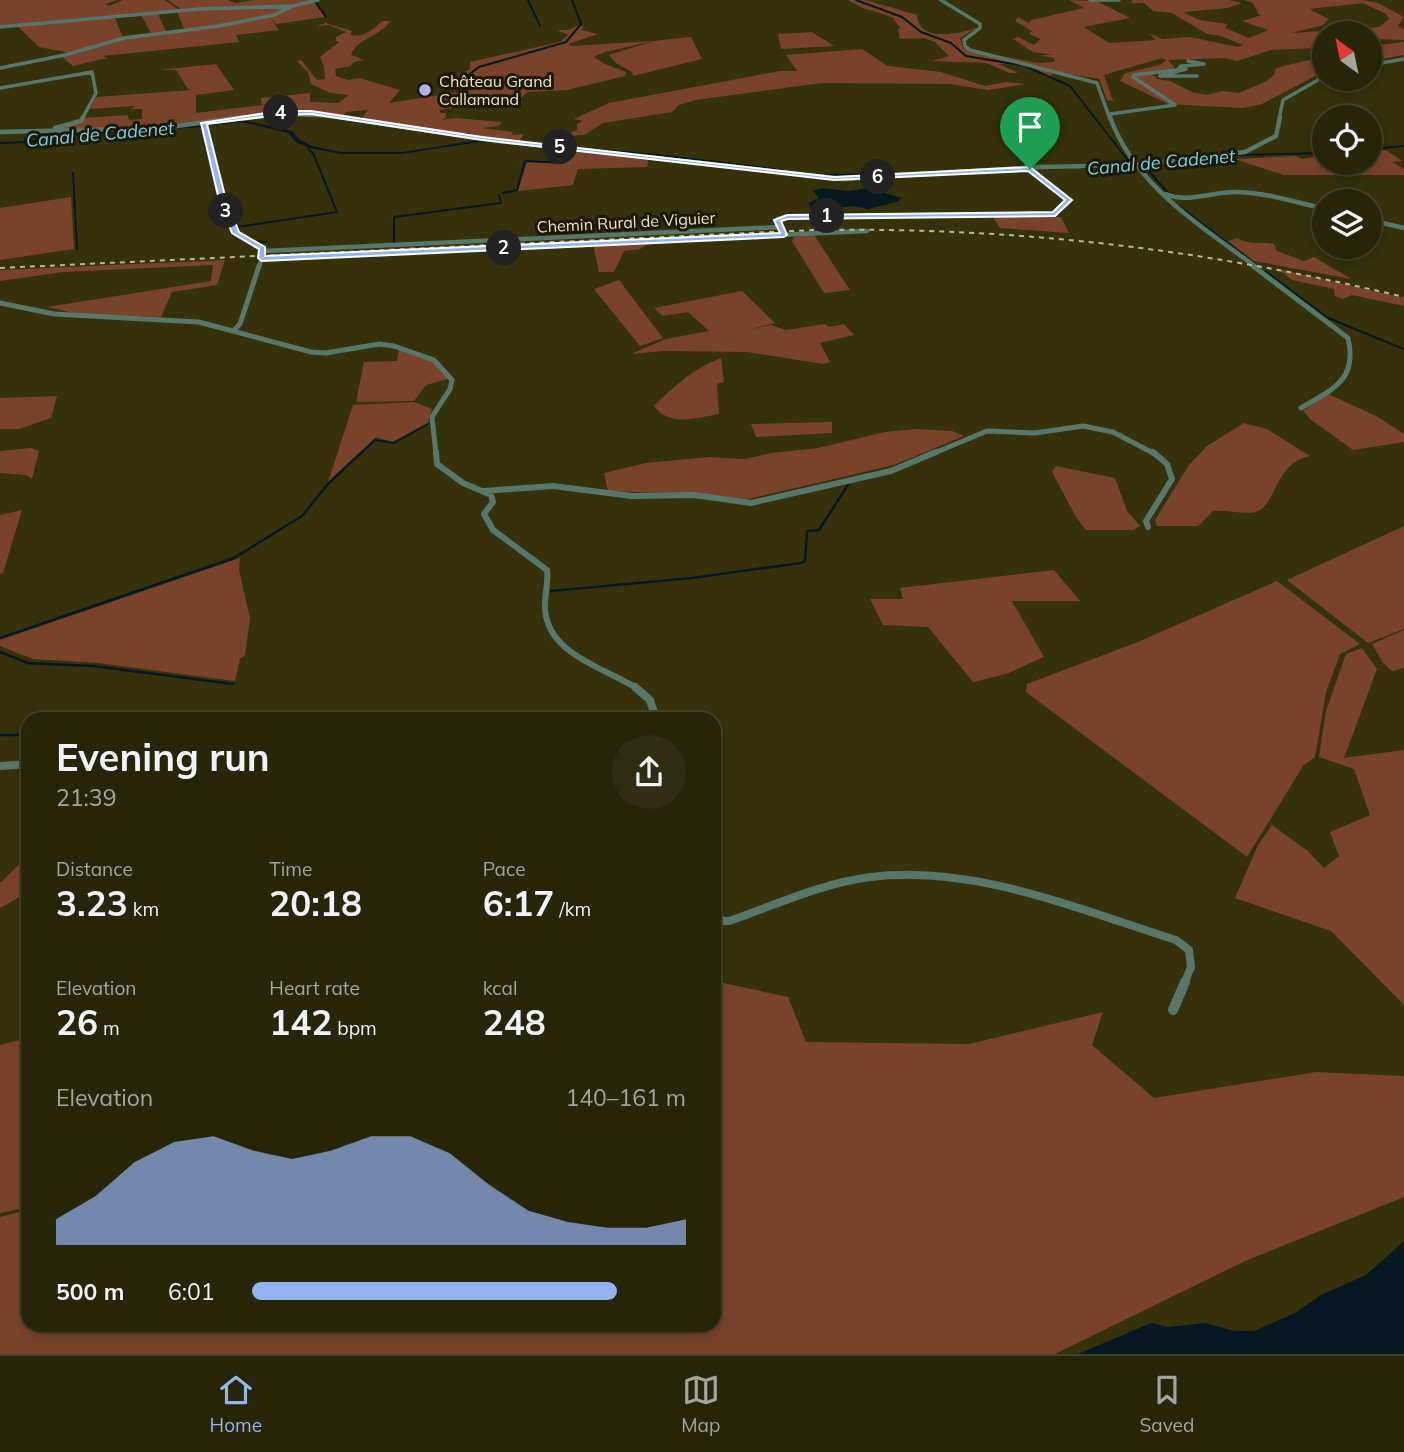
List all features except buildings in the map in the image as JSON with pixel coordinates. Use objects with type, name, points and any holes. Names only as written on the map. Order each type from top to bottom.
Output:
[{"type":"street","points":[[0,27],[199,9],[293,6],[318,0]]},
{"type":"street","points":[[941,0],[980,25],[965,38],[964,43],[968,49],[1055,74],[1093,80],[1098,84],[1109,101],[1114,129],[1138,166],[1155,185],[1181,211],[1348,338],[1352,361],[1347,377],[1301,408]]},
{"type":"street","points":[[1090,0],[1119,0]]},
{"type":"street","points":[[0,68],[65,55],[133,36],[219,26],[270,16],[293,6]]},
{"type":"street","points":[[1382,63],[1404,59]]},
{"type":"street","points":[[1110,114],[1175,105],[1139,83],[1133,75],[1203,64],[1188,61]]},
{"type":"street","points":[[1181,66],[1186,69],[1160,76],[1196,76]]},
{"type":"street","points":[[0,88],[83,72],[94,74],[96,93],[79,122],[29,131]]},
{"type":"street","points":[[0,132],[163,128],[279,113],[311,113],[526,143],[834,178],[1032,168],[1138,166],[1240,152],[1265,144],[1278,133],[1283,100],[1312,82]]},
{"type":"street","points":[[204,123],[222,200],[236,233],[264,251],[240,324],[234,330]]},
{"type":"street","points":[[784,235],[778,219],[787,217],[1055,214],[1069,200],[1032,168]]},
{"type":"street","points":[[1155,185],[1173,197],[1221,191],[1255,193],[1312,206]]},
{"type":"street","points":[[1382,223],[1404,228]]},
{"type":"street","name":"Chemin Rural de Viguier","points":[[264,251],[781,227]]},
{"type":"street","points":[[262,258],[867,232]]},
{"type":"street","points":[[0,303],[54,314],[178,320],[234,330],[311,352],[326,353],[379,344],[394,346],[434,360],[452,380],[450,389],[432,417],[435,458],[443,470],[463,483],[484,491],[493,499],[484,514],[486,522],[513,546],[545,567],[548,573],[543,610],[547,624],[555,636],[594,666],[648,696],[656,712]]},
{"type":"street","points":[[484,491],[553,486],[632,496],[694,495],[751,503],[891,471],[987,431],[1035,433],[1089,426],[1112,432],[1153,452],[1170,468],[1172,479],[1147,517],[1148,527]]},
{"type":"street","points":[[0,766],[21,764]]},
{"type":"street","points":[[721,918],[729,921],[833,885],[871,877],[908,875],[1006,887],[1177,940],[1189,950],[1191,967],[1173,1010]]},
{"type":"shaded area","points":[[0,0],[118,0],[105,4],[109,6],[123,0],[165,0],[182,10],[168,0],[227,0],[236,3],[253,0],[315,0],[313,1],[325,17],[276,24],[269,16],[279,30],[236,35],[239,42],[103,56],[107,58],[73,66],[63,58],[70,53],[39,47],[18,27],[0,26]],"holes":[[[177,11],[184,29],[118,40],[123,38],[115,18],[141,15],[151,33],[166,31],[158,14]]]},
{"type":"shaded area","points":[[848,0],[866,0],[917,15],[919,24],[931,33],[950,34],[978,27],[960,38],[963,48],[1037,63],[1055,62],[1054,58],[1039,55],[1053,55],[1033,52],[1013,39],[1018,37],[1034,45],[1041,39],[1029,34],[1032,31],[1015,21],[1018,17],[1029,23],[1031,20],[1084,8],[1069,0],[1096,1],[1130,18],[1084,27],[1109,43],[1156,40],[1149,33],[1162,39],[1190,37],[1238,47],[1243,45],[1221,36],[1207,34],[1172,13],[1153,11],[1144,3],[1127,3],[1133,2],[1131,0],[1230,0],[1242,3],[1228,8],[1183,12],[1199,20],[1228,24],[1225,28],[1249,38],[1268,30],[1242,21],[1262,15],[1259,15],[1253,3],[1244,0],[1362,0],[1378,3],[1404,17],[1398,26],[1404,30],[1404,40],[1382,39],[1382,25],[1389,19],[1386,14],[1363,3],[1309,9],[1329,19],[1312,21],[1312,28],[1292,33],[1312,32],[1312,48],[1271,50],[1237,61],[1225,58],[1168,60],[1175,68],[1151,74],[1192,92],[1207,95],[1222,91],[1239,93],[1265,82],[1274,75],[1276,68],[1312,59],[1312,78],[1262,104],[1243,108],[1168,104],[1120,81],[1125,73],[1159,65],[1167,60],[1162,58],[1104,75],[1113,101],[1107,100],[1099,79],[1040,69],[1053,74],[1049,77],[1012,65],[999,64],[1018,73],[1010,73],[986,63],[932,61],[949,56],[935,42],[924,38],[900,39],[898,29],[901,28],[893,19],[895,18],[863,8]]},
{"type":"shaded area","points":[[382,21],[390,21],[382,30],[359,44],[351,55],[364,60],[335,69],[336,76],[348,80],[359,78],[400,90],[389,103],[472,90],[470,86],[453,83],[457,82],[456,77],[470,69],[470,62],[560,42],[568,35],[557,30],[569,30],[578,25],[584,27],[581,30],[598,34],[568,44],[572,46],[653,41],[594,57],[626,72],[625,76],[567,90],[528,92],[522,97],[439,110],[446,113],[446,118],[441,120],[456,118],[502,122],[499,126],[482,128],[513,132],[512,135],[524,134],[519,141],[472,136],[471,133],[454,134],[362,118],[368,110],[346,112],[343,116],[290,112],[164,127],[53,129],[83,118],[128,115],[129,120],[142,119],[142,109],[131,109],[135,106],[90,109],[96,97],[192,90],[188,89],[176,70],[159,70],[216,64],[234,90],[196,95],[196,113],[262,105],[261,98],[310,93],[310,102],[339,103],[348,95],[330,93],[311,84],[308,72],[297,61],[301,60],[317,80],[325,79],[320,57],[339,42],[336,37],[346,32],[329,25],[317,26],[325,23],[352,31],[350,35],[359,35]]},
{"type":"shaded area","points":[[812,32],[834,46],[781,49],[778,34]]},
{"type":"shaded area","points":[[691,37],[702,59],[633,76],[632,72],[616,63],[609,55],[654,41]]},
{"type":"shaded area","points":[[1404,42],[1404,55],[1382,59],[1382,45]]},
{"type":"shaded area","points":[[862,49],[888,66],[941,72],[985,86],[1006,82],[1026,84],[988,90],[950,84],[822,83],[696,100],[679,105],[672,112],[603,123],[584,135],[563,136],[577,130],[577,124],[583,121],[574,119],[609,103],[780,71],[797,71],[786,55]]},
{"type":"shaded area","points":[[568,150],[649,157],[647,167],[578,169],[573,185],[518,191],[527,162],[565,163]]},
{"type":"shaded area","points":[[1382,150],[1386,150],[1402,161],[1392,162],[1404,169],[1404,175],[1382,175]]},
{"type":"shaded area","points":[[1296,156],[1302,159],[1312,157],[1312,175],[1284,175],[1234,159]]},
{"type":"shaded area","points":[[71,197],[74,249],[0,260],[0,208]]},
{"type":"shaded area","points":[[992,216],[1061,217],[1069,233],[1000,228]]},
{"type":"shaded area","points":[[814,235],[850,290],[824,293],[792,241],[794,237]]},
{"type":"shaded area","points":[[1238,238],[1251,243],[1274,244],[1277,251],[1304,261],[1317,259],[1351,279],[1254,261],[1228,241]]},
{"type":"shaded area","points":[[652,242],[640,249],[624,251],[614,272],[599,272],[593,244]]},
{"type":"shaded area","points":[[225,260],[217,285],[172,292],[161,317],[78,314],[47,307],[211,281],[213,265],[63,272],[0,281],[0,270]]},
{"type":"shaded area","points":[[1278,269],[1404,298],[1404,306],[1352,295],[1343,299],[1335,296],[1334,289],[1292,280]]},
{"type":"shaded area","points":[[619,280],[663,338],[640,346],[594,289]]},
{"type":"shaded area","points":[[742,291],[775,323],[748,330],[771,325],[786,330],[844,324],[854,335],[820,343],[830,362],[823,364],[747,352],[664,351],[631,354],[666,339],[709,331],[688,312],[663,316],[654,308]]},
{"type":"shaded area","points":[[399,349],[434,362],[448,379],[426,385],[414,401],[356,402],[364,362],[397,361]]},
{"type":"shaded area","points":[[721,358],[724,382],[717,384],[719,414],[675,419],[660,413],[654,406],[685,378]]},
{"type":"shaded area","points":[[1328,394],[1378,417],[1404,434],[1404,442],[1353,450],[1303,411]]},
{"type":"shaded area","points":[[57,396],[51,418],[19,429],[0,429],[0,398]]},
{"type":"shaded area","points":[[414,402],[432,409],[428,423],[392,442],[376,437],[328,482],[353,405]]},
{"type":"shaded area","points":[[832,422],[832,433],[756,437],[751,424]]},
{"type":"shaded area","points":[[1244,423],[1267,429],[1310,456],[1290,466],[1269,500],[1258,511],[1213,511],[1198,526],[1157,526],[1155,520],[1189,465],[1207,446]]},
{"type":"shaded area","points":[[916,429],[952,431],[964,436],[894,465],[748,499],[698,494],[608,491],[604,473],[646,463],[710,457],[744,459],[818,448],[885,432]]},
{"type":"shaded area","points":[[31,448],[39,451],[32,479],[26,475],[0,473],[0,451]]},
{"type":"shaded area","points":[[1056,466],[1115,478],[1127,511],[1140,526],[1133,530],[1086,530],[1052,472]]},
{"type":"shaded area","points":[[22,510],[3,573],[0,574],[0,515]]},
{"type":"shaded area","points":[[1404,526],[1404,629],[1368,643],[1287,580]]},
{"type":"shaded area","points":[[240,558],[239,570],[250,618],[245,655],[240,659],[235,681],[98,663],[33,659],[0,646],[0,640]]},
{"type":"shaded area","points":[[1054,570],[1080,601],[1012,601],[1044,657],[1006,674],[973,682],[928,627],[883,625],[870,599],[903,599],[900,588]]},
{"type":"shaded area","points":[[1277,581],[1360,644],[1340,654],[1326,692],[1315,757],[1303,766],[1247,857],[1026,692],[1027,684],[1138,642]]},
{"type":"shaded area","points":[[1404,630],[1404,668],[1392,671],[1383,663],[1372,644]]},
{"type":"shaded area","points":[[1362,648],[1377,669],[1344,758],[1404,750],[1404,1005],[1331,931],[1235,898],[1258,845],[1272,825],[1308,851],[1324,868],[1339,856],[1330,832],[1370,815],[1354,769],[1319,757],[1326,711],[1346,654]]},
{"type":"shaded area","points":[[21,863],[21,896],[0,908],[0,883]]},
{"type":"shaded area","points":[[721,983],[788,997],[806,1042],[969,1044],[1103,1012],[1092,1045],[1154,1098],[1316,1072],[1404,1076],[1404,1197],[1245,1261],[1055,1354],[0,1354],[0,1217],[21,1212],[21,1332],[721,1332]]},
{"type":"shaded area","points":[[21,1040],[21,1208],[0,1213],[0,1045]]},
{"type":"water","points":[[822,188],[848,191],[870,188],[901,198],[897,202],[868,209],[853,206],[822,210],[811,208],[809,203],[819,198],[813,191]]},
{"type":"water","points":[[1404,1241],[1404,1354],[1078,1354],[1151,1323],[1168,1327],[1206,1323],[1234,1331],[1254,1331],[1295,1313],[1321,1295],[1366,1275]]},
{"type":"waterway","points":[[528,0],[540,26]]},
{"type":"waterway","points":[[472,83],[467,76],[479,67],[566,42],[581,24],[572,0]]},
{"type":"waterway","points":[[856,0],[902,17],[921,32],[951,43],[966,56],[1025,66],[1070,86],[1130,163]]},
{"type":"waterway","points":[[315,1],[326,17]]},
{"type":"waterway","name":"Canal de Cadenet","points":[[210,124],[242,121],[290,132],[298,141],[311,147],[341,153],[402,153],[479,141],[493,142]]},
{"type":"waterway","name":"Canal de Cadenet","points":[[174,128],[200,126]]},
{"type":"waterway","name":"Canal de Cadenet","points":[[0,143],[29,142],[57,135],[142,130]]},
{"type":"waterway","name":"Canal de Cadenet","points":[[528,144],[658,155],[782,170]]},
{"type":"waterway","name":"Canal de Cadenet","points":[[1382,148],[1404,146]]},
{"type":"waterway","points":[[240,234],[237,227],[337,212],[313,153],[308,149]]},
{"type":"waterway","name":"Canal de Cadenet","points":[[1236,155],[1312,153]]},
{"type":"waterway","points":[[503,193],[517,190],[525,161],[563,163]]},
{"type":"waterway","name":"Canal de Cadenet","points":[[1082,168],[1135,166]]},
{"type":"waterway","points":[[1144,166],[1170,195]]},
{"type":"waterway","points":[[73,173],[77,249]]},
{"type":"waterway","name":"Canal de Cadenet","points":[[827,175],[890,174]]},
{"type":"waterway","points":[[214,175],[218,196]]},
{"type":"waterway","points":[[394,244],[394,217],[501,203],[499,195]]},
{"type":"waterway","points":[[1179,206],[1259,267]]},
{"type":"waterway","points":[[251,241],[266,242]]},
{"type":"waterway","points":[[1265,271],[1328,318],[1404,349]]},
{"type":"waterway","points":[[360,454],[375,440],[394,443],[428,424]]},
{"type":"waterway","points":[[0,638],[234,558],[302,516],[328,484],[362,452]]},
{"type":"waterway","points":[[551,591],[692,578],[801,563],[805,561],[807,531],[819,530],[849,483]]},
{"type":"waterway","points":[[0,652],[28,663],[93,666],[233,684]]},
{"type":"waterway","points":[[0,735],[21,735]]},
{"type":"railway","points":[[0,268],[813,230],[890,230],[964,232],[1111,244],[1256,266],[1404,297]]},
{"type":"place","name":"Château Grand Callamand","points":[[425,90]]},
{"type":"route","points":[[279,113],[311,113],[406,125],[482,139],[834,178],[1030,169],[1069,200],[1055,214],[787,217],[778,220],[784,235],[262,258],[262,248],[236,233],[222,200],[204,123],[279,113]]}]
